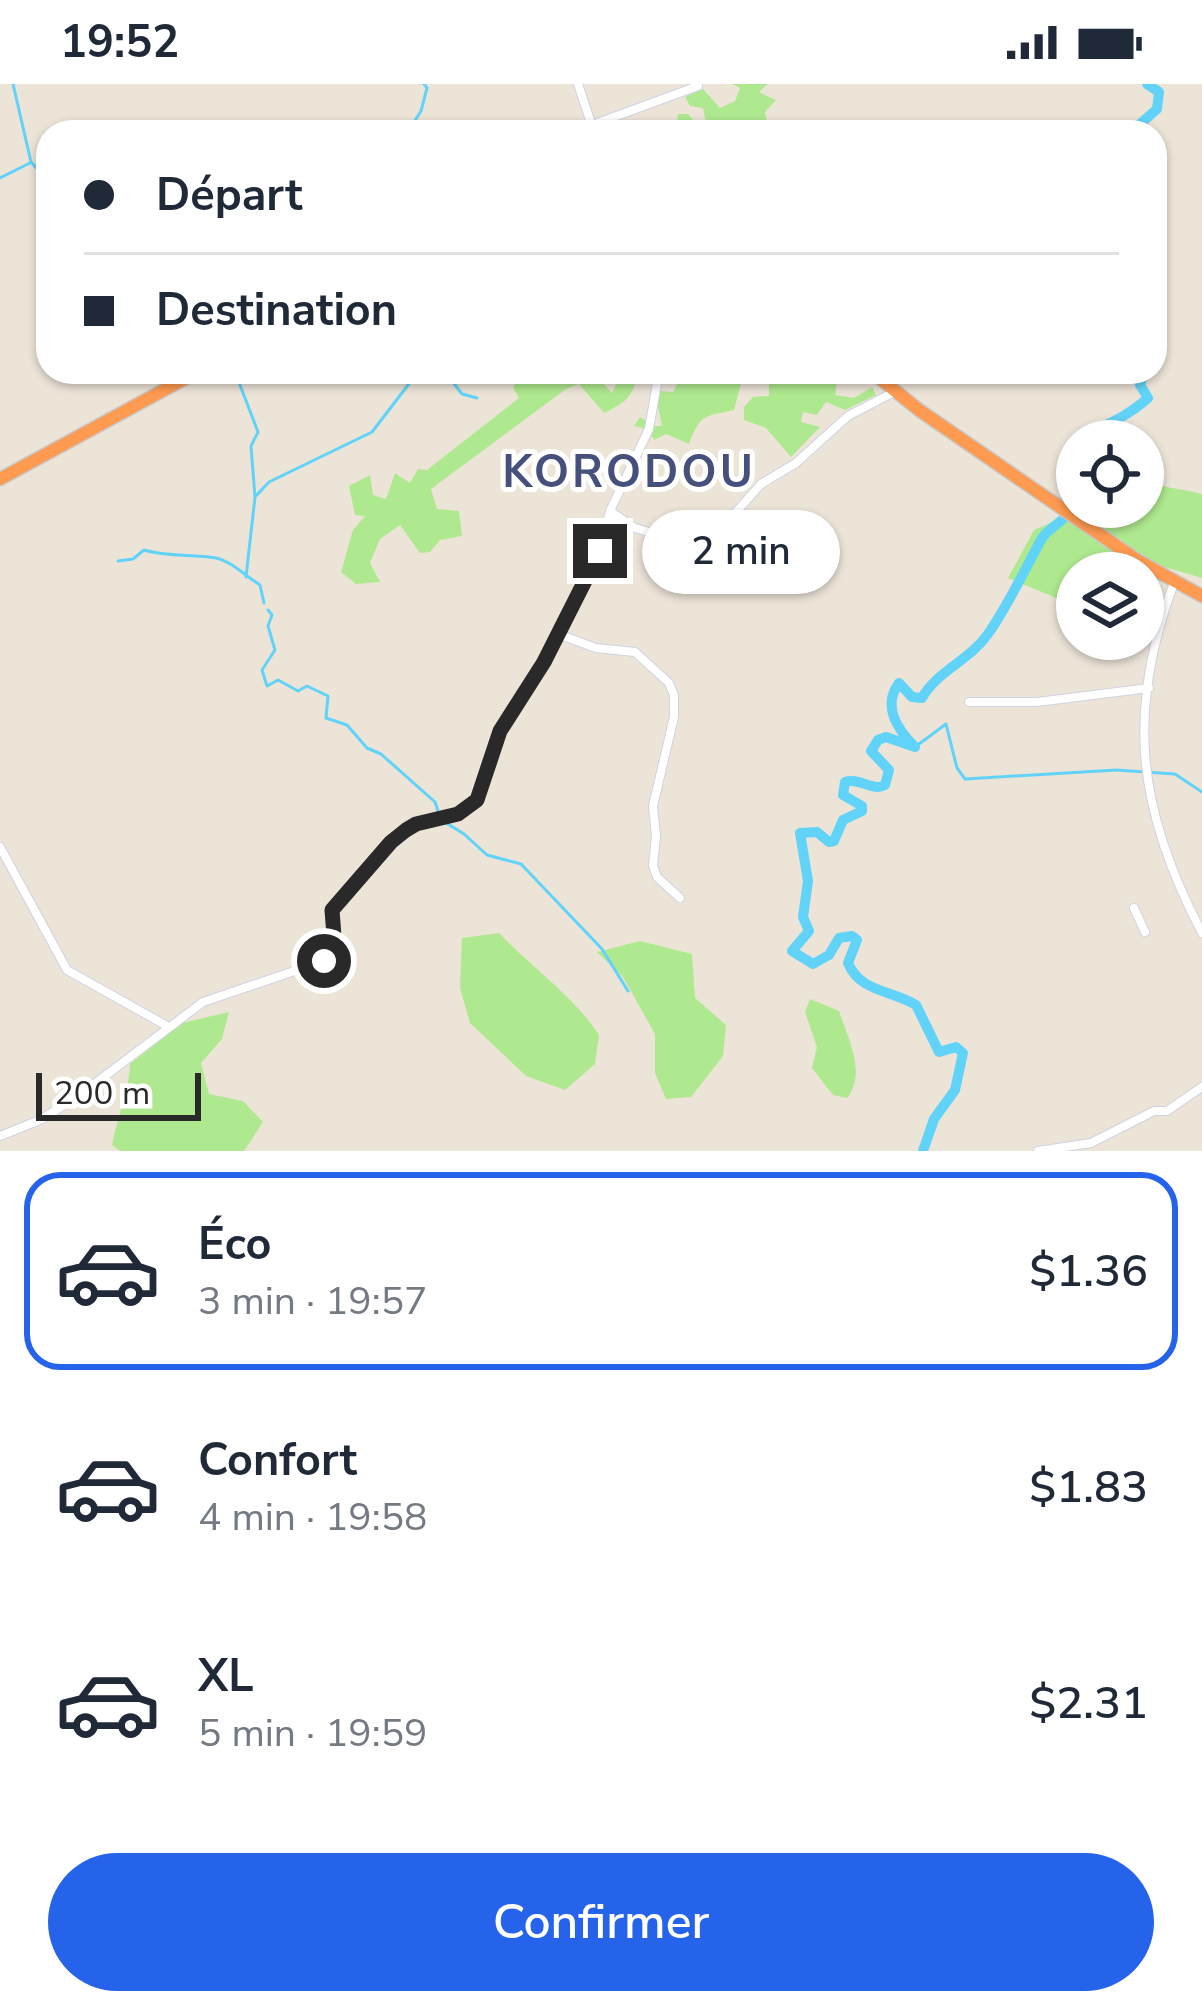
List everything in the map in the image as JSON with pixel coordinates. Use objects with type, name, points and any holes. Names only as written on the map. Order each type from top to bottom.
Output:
[{"type":"highway","points":[[0,478],[174,384]]},
{"type":"highway","points":[[887,384],[1174,583],[1202,596]]},
{"type":"street","points":[[578,84],[590,120]]},
{"type":"street","points":[[613,120],[698,86]]},
{"type":"street","points":[[0,1136],[40,1120],[77,1097],[203,1001],[324,961],[334,936],[332,910],[391,842],[416,824],[458,814],[477,800],[500,731],[600,551],[610,511],[650,429],[657,384]]},
{"type":"street","points":[[610,511],[635,528],[666,537],[682,556],[698,555],[761,484],[796,463],[848,416],[896,391]]},
{"type":"street","points":[[1174,583],[1155,634],[1143,744],[1162,844],[1202,933]]},
{"type":"street","points":[[558,634],[616,653],[635,652],[669,683],[674,695],[653,806],[652,866],[680,898]]},
{"type":"street","points":[[969,702],[1037,702],[1149,688]]},
{"type":"street","points":[[0,847],[68,970],[168,1027]]},
{"type":"street","points":[[1134,908],[1145,932]]},
{"type":"street","points":[[1038,1151],[1091,1143],[1154,1111],[1167,1111],[1199,1090],[1202,1107]]},
{"type":"green space","points":[[732,84],[768,84],[759,92],[776,100],[765,112],[767,120],[705,120],[703,108],[690,106],[685,97],[703,89],[720,108],[735,101],[740,88]]},
{"type":"green space","points":[[515,384],[579,384],[431,489],[437,509],[459,511],[462,536],[440,540],[430,552],[420,553],[400,525],[380,539],[370,563],[380,582],[356,584],[341,572],[353,530],[365,516],[355,515],[349,486],[370,475],[373,495],[386,499],[395,473],[410,483],[418,469],[427,470],[519,398]]},
{"type":"green space","points":[[579,384],[604,384],[612,393],[616,384],[634,384],[625,400],[604,413]]},
{"type":"green space","points":[[677,384],[741,384],[734,410],[705,418],[689,444],[666,434],[654,440],[647,429],[634,426],[640,417],[662,426],[656,397],[660,391],[673,392]]},
{"type":"green space","points":[[769,384],[837,384],[835,395],[854,398],[872,387],[876,395],[845,410],[826,402],[817,415],[803,412],[801,422],[820,427],[791,457],[766,428],[744,420],[744,407],[753,397],[769,396]]},
{"type":"green space","points":[[1164,486],[1202,494],[1202,578],[1164,567],[1164,552],[1056,552],[1056,598],[1008,578],[1034,530],[1056,521],[1056,528],[1164,528]]},
{"type":"green space","points":[[499,933],[565,995],[599,1035],[595,1064],[565,1090],[526,1076],[470,1023],[460,988],[462,938]]},
{"type":"green space","points":[[640,941],[692,954],[695,998],[726,1025],[723,1056],[691,1097],[666,1099],[655,1073],[655,1034],[623,977],[597,952]]},
{"type":"green space","points":[[810,999],[839,1011],[856,1067],[847,1098],[833,1095],[812,1068],[817,1047],[805,1012]]},
{"type":"green space","points":[[229,1012],[222,1039],[201,1063],[209,1094],[243,1101],[263,1122],[244,1151],[120,1151],[112,1145],[130,1064],[182,1023]]},
{"type":"waterway","points":[[13,84],[36,168]]},
{"type":"waterway","points":[[415,120],[427,88],[424,84]]},
{"type":"waterway","points":[[1145,120],[1157,109],[1159,92],[1147,84]]},
{"type":"waterway","points":[[0,178],[30,163]]},
{"type":"waterway","points":[[240,384],[258,432],[251,446],[255,497],[246,577]]},
{"type":"waterway","points":[[255,497],[269,482],[372,432],[409,384]]},
{"type":"waterway","points":[[454,384],[462,394],[477,398]]},
{"type":"waterway","points":[[1115,420],[1148,398],[1140,384]]},
{"type":"waterway","points":[[923,1151],[934,1119],[955,1090],[963,1053],[956,1047],[939,1052],[916,1005],[868,985],[853,973],[848,963],[857,940],[852,936],[839,938],[829,955],[813,964],[792,951],[809,931],[803,917],[808,881],[800,833],[817,832],[834,841],[843,820],[862,811],[862,806],[843,795],[845,782],[885,785],[889,770],[871,751],[878,740],[886,737],[915,747],[894,717],[892,700],[899,683],[912,697],[922,698],[936,680],[981,643],[1042,538],[1056,524]]},
{"type":"waterway","points":[[118,561],[133,559],[144,550],[216,558],[260,585],[264,603]]},
{"type":"waterway","points":[[268,610],[275,650],[262,670],[267,686],[278,680],[298,691],[307,686],[328,696],[326,718],[347,725],[367,748],[381,754],[435,802],[439,814]]},
{"type":"waterway","points":[[915,747],[946,724],[957,768],[965,779],[1116,770],[1175,774],[1202,792]]},
{"type":"waterway","points":[[443,821],[487,855],[521,864],[602,949],[628,991]]},
{"type":"district","name":"KORODOU","points":[[629,472]]},
{"type":"route","points":[[324,961],[334,936],[332,910],[391,842],[416,824],[458,814],[477,800],[500,731],[544,662],[600,551]]}]
